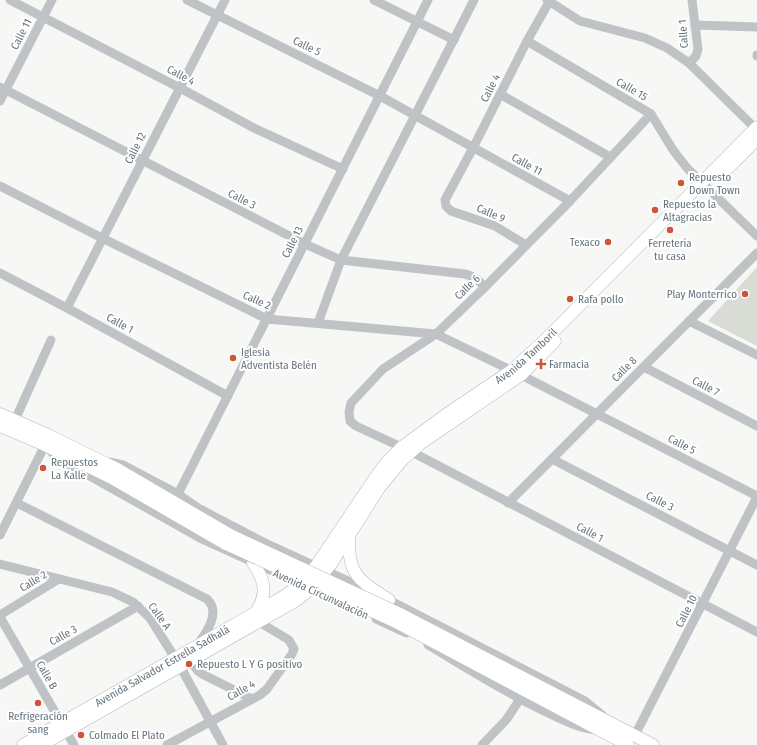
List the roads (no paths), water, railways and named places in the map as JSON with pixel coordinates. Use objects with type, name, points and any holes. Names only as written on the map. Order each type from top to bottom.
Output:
[{"type":"main road","name":"Avenida Tamboril","points":[[321,568],[375,478],[386,463],[407,449],[421,443],[516,373],[629,265],[757,131]]},
{"type":"main road","name":"Avenida Circunvalación","points":[[0,414],[117,469],[228,540]]},
{"type":"main road","name":"Avenida Circunvalación","points":[[0,426],[45,445],[112,478],[228,540],[398,618],[605,726],[635,735],[653,745]]},
{"type":"main road","name":"Avenida Tamboril","points":[[306,586],[349,537],[387,476],[399,463],[407,449]]},
{"type":"main road","points":[[349,537],[350,562],[354,571],[368,586],[389,600]]},
{"type":"main road","points":[[253,563],[260,573],[264,586],[262,603],[257,617]]},
{"type":"main road","name":"Avenida Salvador Estrella Sadhalá","points":[[181,662],[195,646],[297,600],[306,586]]},
{"type":"main road","name":"Avenida Salvador Estrella Sadhalá","points":[[23,745],[63,728],[181,662],[257,617]]},
{"type":"main road","name":"Avenida Circunvalación","points":[[605,726],[628,745]]},
{"type":"main road","name":"Avenida Salvador Estrella Sadhalá","points":[[41,745],[63,728]]},
{"type":"street","name":"Calle 4","points":[[10,0],[254,128],[343,169]]},
{"type":"street","name":"Calle 11","points":[[0,101],[3,88],[52,0]]},
{"type":"street","name":"Calle 5","points":[[187,0],[380,96],[473,148]]},
{"type":"street","name":"Calle 12","points":[[67,308],[225,0]]},
{"type":"street","points":[[374,0],[454,40]]},
{"type":"street","name":"Calle 13","points":[[178,494],[380,96],[416,21],[428,0]]},
{"type":"street","points":[[318,323],[341,260],[474,0]]},
{"type":"street","name":"Calle 1","points":[[689,63],[696,56],[698,49],[692,0]]},
{"type":"street","name":"Calle 4","points":[[446,206],[445,200],[448,193],[473,148],[548,1]]},
{"type":"street","points":[[548,1],[580,21],[645,38],[667,48],[689,63],[757,131]]},
{"type":"street","points":[[695,25],[757,27]]},
{"type":"street","name":"Calle 15","points":[[527,42],[651,114],[673,150],[687,168],[705,186]]},
{"type":"street","name":"Calle 3","points":[[3,88],[304,244],[341,260],[465,274],[478,280],[485,287]]},
{"type":"street","points":[[500,94],[610,157]]},
{"type":"street","name":"Calle 6","points":[[407,449],[356,426],[350,421],[348,412],[351,403],[383,369],[436,334],[485,287],[570,202],[651,114]]},
{"type":"street","name":"Calle 11","points":[[473,148],[570,202]]},
{"type":"street","name":"Calle 2","points":[[0,186],[267,319],[436,334],[516,373]]},
{"type":"street","points":[[705,186],[757,236]]},
{"type":"street","name":"Calle 9","points":[[446,206],[450,211],[495,226],[526,245]]},
{"type":"street","name":"Calle 8","points":[[508,503],[757,253]]},
{"type":"street","name":"Calle 1","points":[[0,273],[228,396]]},
{"type":"street","points":[[689,321],[757,355]]},
{"type":"street","points":[[15,420],[51,340]]},
{"type":"street","name":"Calle 7","points":[[644,367],[757,426]]},
{"type":"street","name":"Calle 5","points":[[516,373],[757,496]]},
{"type":"street","points":[[0,535],[45,445]]},
{"type":"street","name":"Avenida Circunvalación","points":[[45,445],[56,457],[202,539],[418,639],[520,699],[571,724],[586,729],[605,726],[596,709],[585,701],[389,600],[263,542],[198,508],[178,494],[123,465],[97,459]]},
{"type":"street","name":"Calle 1","points":[[407,449],[757,632]]},
{"type":"street","name":"Calle 3","points":[[552,459],[757,565]]},
{"type":"street","name":"Calle 10","points":[[635,735],[757,496]]},
{"type":"street","points":[[17,502],[207,599],[212,603],[214,610],[213,616],[207,631],[195,646]]},
{"type":"street","name":"Calle A","points":[[0,564],[112,592],[128,599],[138,606],[150,618],[181,662],[210,721],[224,745]]},
{"type":"street","name":"Calle 2","points":[[0,616],[59,579]]},
{"type":"street","name":"Calle 3","points":[[0,685],[138,606]]},
{"type":"street","name":"Calle B","points":[[0,616],[74,745]]},
{"type":"street","name":"Calle 4","points":[[167,745],[252,700],[267,689],[292,654],[294,649],[290,640],[257,617]]},
{"type":"street","points":[[181,662],[252,700]]},
{"type":"street","points":[[482,745],[506,720],[520,699]]},
{"type":"place","name":"Repuesto Down Town","points":[[681,183]]},
{"type":"place","name":"Repuesto la Altagracias","points":[[655,210]]},
{"type":"place","name":"Ferretería tu casa","points":[[670,230]]},
{"type":"place","name":"Texaco","points":[[608,242]]},
{"type":"place","name":"Play Monterrico","points":[[745,294]]},
{"type":"place","name":"Rafa pollo","points":[[570,299]]},
{"type":"place","name":"Iglesia Adventista Belén","points":[[233,358]]},
{"type":"place","name":"Farmacia","points":[[541,364]]},
{"type":"place","name":"Repuestos La Kalle","points":[[43,468]]},
{"type":"place","name":"Repuesto L Y G positivo","points":[[189,664]]},
{"type":"place","name":"Refrigeración sang","points":[[38,703]]},
{"type":"place","name":"Colmado El Plato","points":[[81,735]]}]
